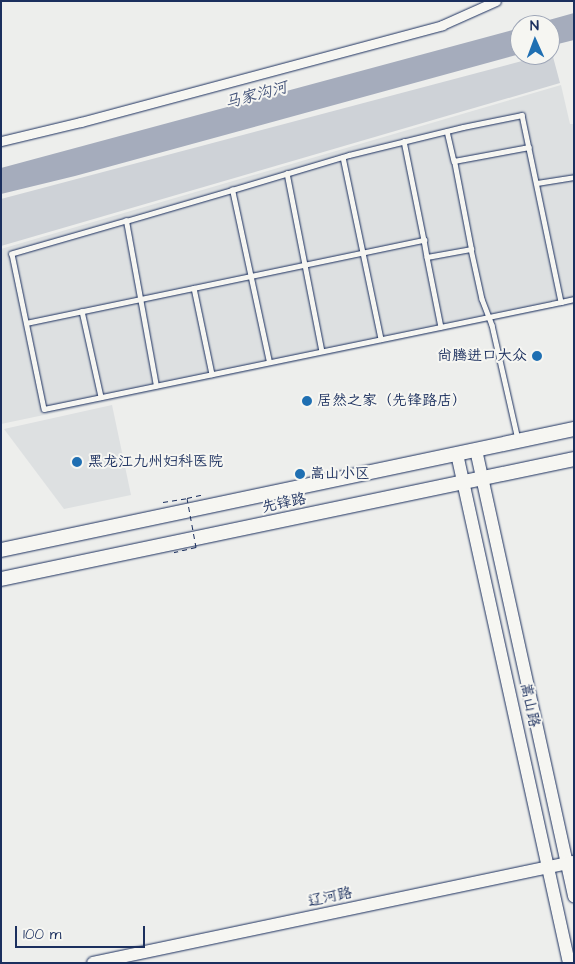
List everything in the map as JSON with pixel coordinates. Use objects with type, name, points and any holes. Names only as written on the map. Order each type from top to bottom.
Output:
[{"type":"main road","name":"先锋路","points":[[1,550],[574,429]]},
{"type":"main road","name":"嵩山路","points":[[476,450],[571,867],[574,896]]},
{"type":"main road","name":"嵩山路","points":[[457,454],[569,963]]},
{"type":"main road","name":"先锋路","points":[[1,579],[574,459]]},
{"type":"main road","name":"辽河路","points":[[124,963],[571,867]]},
{"type":"main road","name":"辽河路","points":[[93,963],[549,872]]},
{"type":"street","points":[[1,141],[81,122],[442,25],[496,1]]},
{"type":"lane","points":[[561,302],[522,114],[343,157],[12,254],[44,409],[489,317],[561,302],[574,299]]},
{"type":"lane","points":[[447,131],[482,299],[489,317],[518,441]]},
{"type":"lane","points":[[404,141],[440,327]]},
{"type":"lane","points":[[454,161],[529,147]]},
{"type":"lane","points":[[343,157],[380,339]]},
{"type":"lane","points":[[287,173],[322,351]]},
{"type":"lane","points":[[537,183],[574,177]]},
{"type":"lane","points":[[232,190],[269,362]]},
{"type":"lane","points":[[126,221],[156,386]]},
{"type":"lane","points":[[26,322],[424,240]]},
{"type":"lane","points":[[427,257],[471,249]]},
{"type":"lane","points":[[194,288],[212,374]]},
{"type":"lane","points":[[82,311],[101,397]]},
{"type":"path","points":[[163,502],[205,494]]},
{"type":"path","points":[[174,552],[196,547],[187,498]]},
{"type":"shaded area","points":[[510,64],[555,65],[560,83],[1,246],[1,199]]},
{"type":"shaded area","points":[[561,85],[570,124],[574,124],[574,304],[1,424],[1,249]]},
{"type":"shaded area","name":"黑龙江九州妇科医院","points":[[112,405],[131,495],[64,509],[4,429]]},
{"type":"water","points":[[574,13],[574,40],[560,44],[560,17]]},
{"type":"water","points":[[510,31],[510,57],[75,176],[1,194],[1,168]]},
{"type":"place","name":"尚腾进口大众","points":[[537,356]]},
{"type":"place","name":"居然之家（先锋路店）","points":[[307,401]]},
{"type":"place","name":"黑龙江九州妇科医院","points":[[77,462]]},
{"type":"place","name":"嵩山小区","points":[[300,474]]},
{"type":"water label","name":"马家沟河","points":[[256,95]]}]
